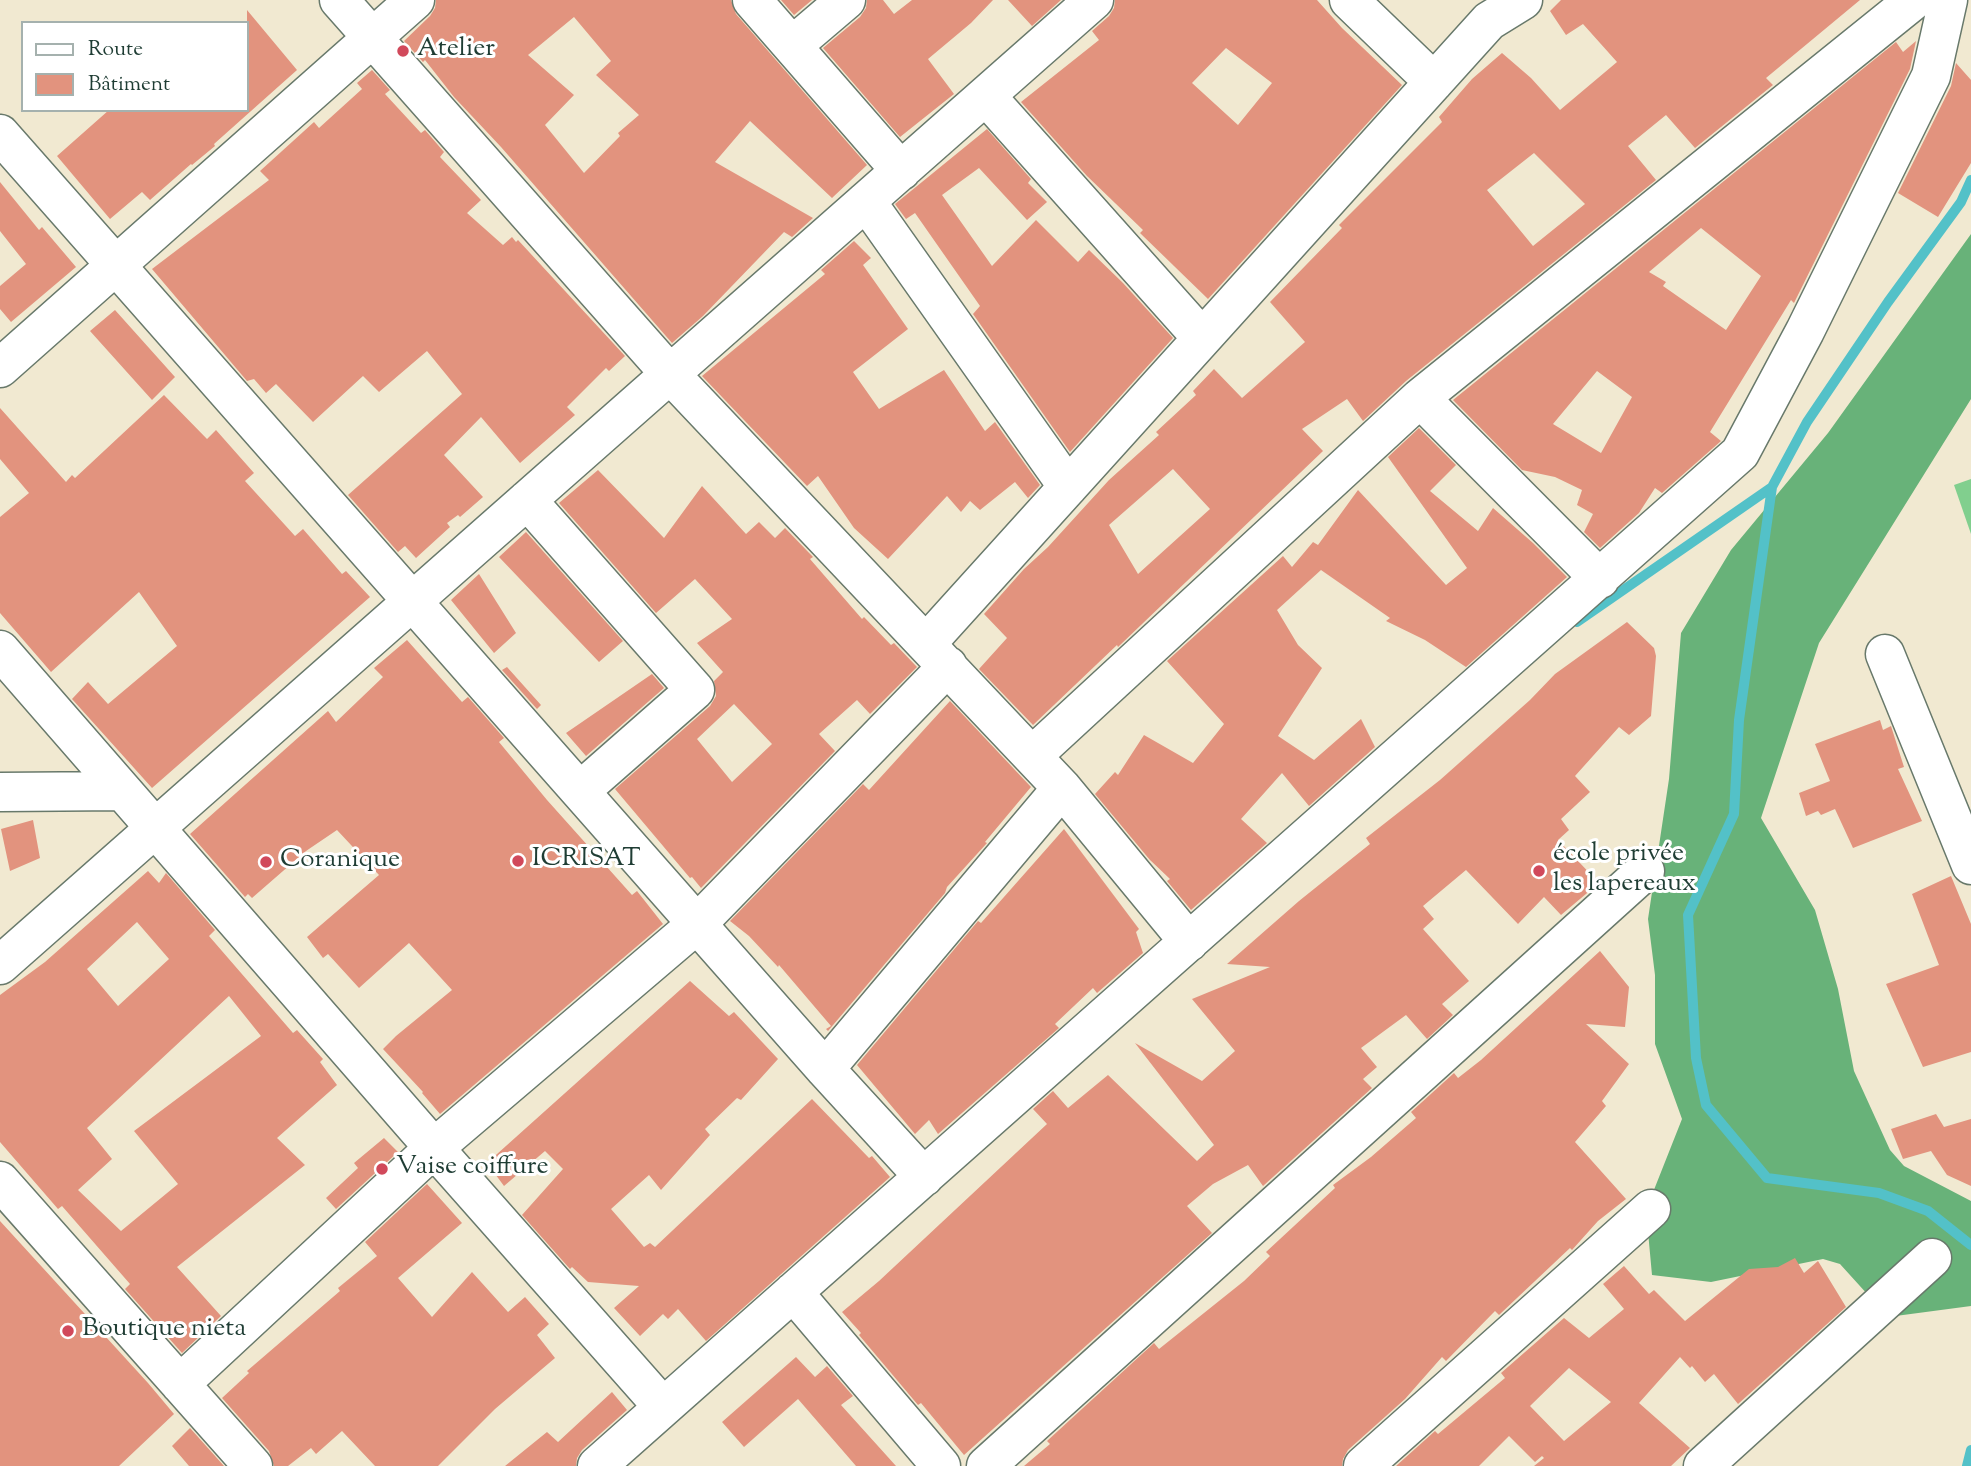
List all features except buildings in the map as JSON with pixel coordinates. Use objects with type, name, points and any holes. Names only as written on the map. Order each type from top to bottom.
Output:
[{"type":"street","points":[[339,0],[670,374],[1062,788],[1189,942]]},
{"type":"street","points":[[0,369],[415,0]]},
{"type":"street","points":[[752,0],[901,171]]},
{"type":"street","points":[[792,46],[846,0]]},
{"type":"street","points":[[0,965],[1094,0]]},
{"type":"street","points":[[1349,0],[1434,82]]},
{"type":"street","points":[[180,1384],[434,1148],[696,924],[937,655],[1068,487],[1489,21],[1523,0]]},
{"type":"street","points":[[1032,756],[1420,398],[1914,0]]},
{"type":"street","points":[[597,1466],[1740,453],[1805,331],[1931,76],[1948,0]]},
{"type":"street","points":[[986,96],[1202,338]]},
{"type":"street","points":[[0,134],[696,924],[924,1177]]},
{"type":"street","points":[[866,201],[1068,487]]},
{"type":"street","points":[[1420,398],[1600,579]]},
{"type":"street","points":[[527,500],[695,690],[580,791]]},
{"type":"street","points":[[0,650],[663,1407]]},
{"type":"street","points":[[1885,654],[1971,865]]},
{"type":"street","points":[[825,1069],[1062,788]]},
{"type":"street","points":[[0,792],[123,791]]},
{"type":"street","points":[[986,1466],[1645,871]]},
{"type":"street","points":[[0,1181],[253,1466]]},
{"type":"street","points":[[1363,1466],[1651,1209]]},
{"type":"street","points":[[1703,1466],[1932,1258]]},
{"type":"street","points":[[793,1293],[941,1466]]},
{"type":"green space","points":[[1971,234],[1971,399],[1819,643],[1761,818],[1815,910],[1838,989],[1854,1071],[1890,1150],[1904,1166],[1971,1201],[1971,1306],[1888,1317],[1840,1264],[1823,1259],[1711,1282],[1652,1275],[1646,1210],[1682,1119],[1655,1044],[1655,975],[1648,919],[1669,779],[1681,633],[1731,550],[1828,433]]},
{"type":"green space","points":[[1971,479],[1971,534],[1954,485]]},
{"type":"waterway","points":[[1971,180],[1961,202],[1888,302],[1807,422],[1772,487],[1739,720],[1734,814],[1688,915],[1696,1058],[1706,1105],[1767,1178],[1879,1193],[1928,1211],[1971,1245]]},
{"type":"waterway","points":[[1577,622],[1772,487]]},
{"type":"waterway","points":[[1967,1466],[1971,1450]]},
{"type":"place","name":"Atelier","points":[[403,51]]},
{"type":"place","name":"ICRISAT","points":[[518,861]]},
{"type":"place","name":"Coranique","points":[[266,862]]},
{"type":"place","name":"école privée les lapereaux","points":[[1539,871]]},
{"type":"place","name":"Vaise coiffure","points":[[382,1169]]},
{"type":"place","name":"Boutique nieta","points":[[68,1331]]}]
